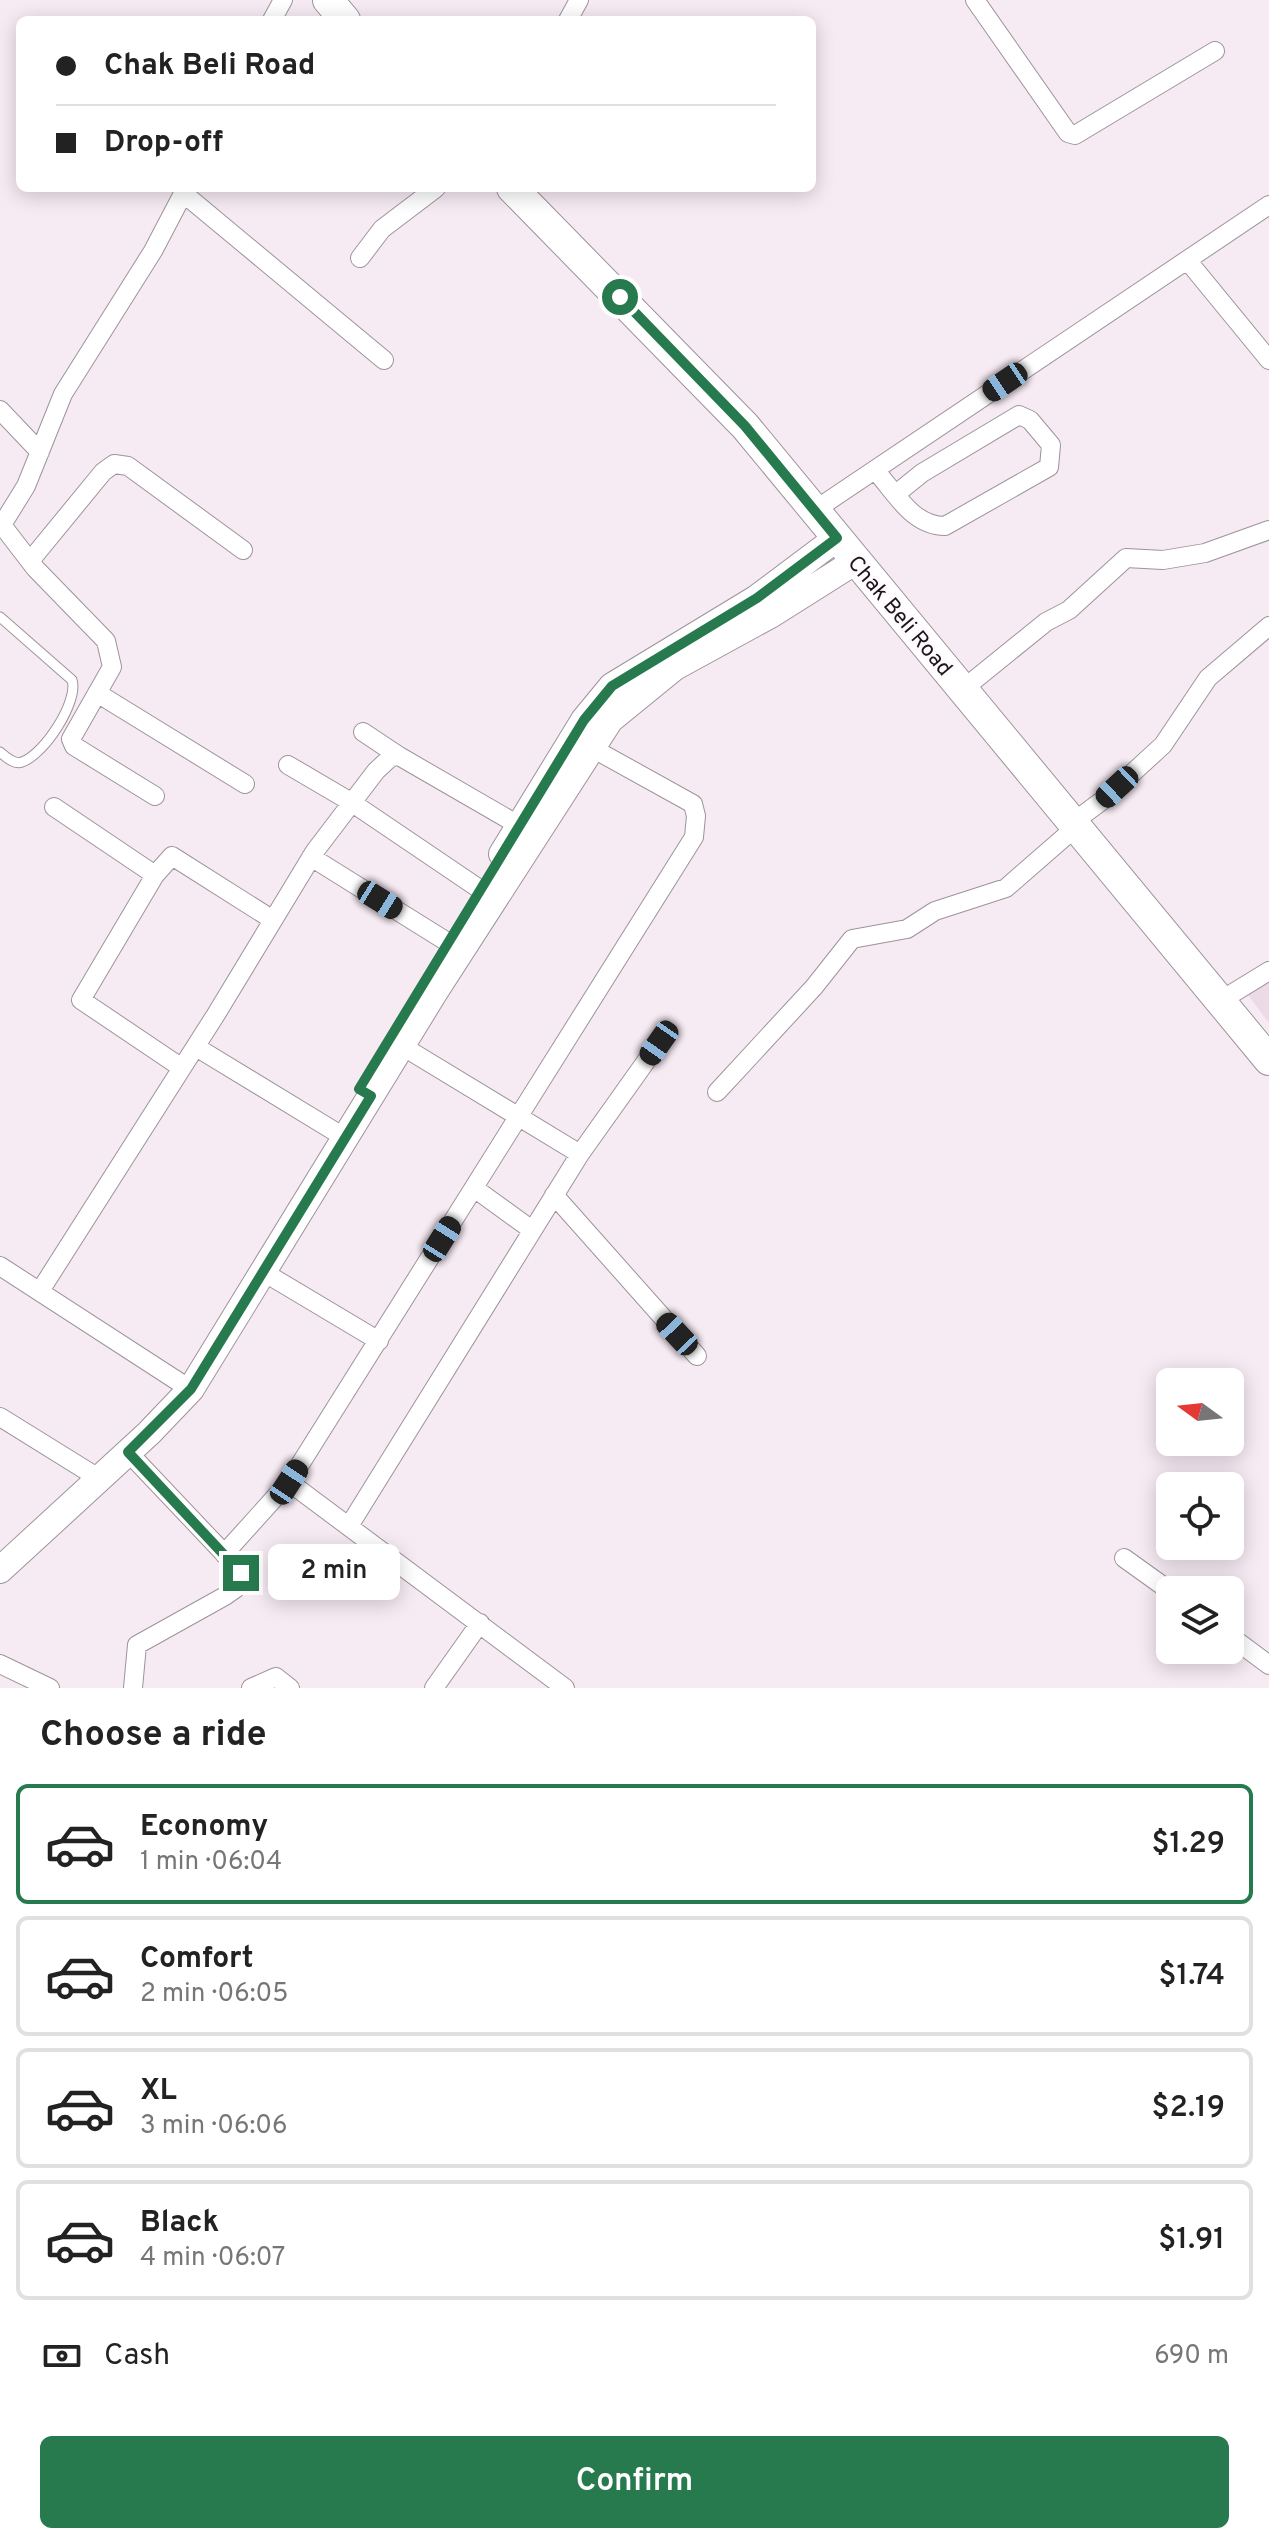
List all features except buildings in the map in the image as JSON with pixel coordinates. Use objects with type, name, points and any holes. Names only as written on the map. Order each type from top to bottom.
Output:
[{"type":"main road","points":[[328,0],[342,16]]},
{"type":"main road","name":"Chak Beli Road","points":[[516,192],[745,426],[1269,1060]]},
{"type":"street","points":[[975,0],[1068,133],[1075,135],[1215,51]]},
{"type":"street","points":[[155,796],[74,746],[71,739],[112,667],[106,641],[1,526],[26,486],[63,394],[153,251],[183,192]]},
{"type":"street","points":[[186,192],[384,360]]},
{"type":"street","points":[[360,258],[382,229],[431,192]]},
{"type":"street","points":[[815,510],[1269,205]]},
{"type":"street","points":[[1187,260],[1269,360]]},
{"type":"street","points":[[0,410],[40,452]]},
{"type":"street","points":[[875,470],[896,494],[920,520],[930,526],[945,526],[1049,467],[1051,445],[1030,420],[1019,415],[922,473],[896,494]]},
{"type":"street","points":[[30,561],[103,472],[114,464],[128,466],[243,550]]},
{"type":"street","points":[[962,690],[1046,622],[1069,610],[1126,558],[1163,560],[1205,553],[1269,530]]},
{"type":"street","points":[[0,1548],[93,1475],[128,1452],[191,1389],[265,1273],[449,943],[584,720],[612,686],[757,598],[837,538]]},
{"type":"street","points":[[0,1570],[179,1382],[334,1131],[402,1046],[610,720],[675,667],[760,621],[856,561]]},
{"type":"street","points":[[717,1092],[814,987],[852,939],[907,929],[935,911],[1006,888],[1163,745],[1208,678],[1269,626]]},
{"type":"street","points":[[97,693],[245,784]]},
{"type":"street","points":[[363,732],[520,826]]},
{"type":"street","points":[[224,1554],[289,1482],[694,837],[693,804],[592,748]]},
{"type":"street","points":[[40,1291],[196,1047],[311,857],[376,771],[391,757],[399,756]]},
{"type":"street","points":[[288,765],[351,802],[481,890]]},
{"type":"street","points":[[54,807],[155,875]]},
{"type":"street","points":[[182,1068],[81,1000],[155,875],[168,856],[172,856],[273,920]]},
{"type":"street","points":[[311,857],[449,943]]},
{"type":"street","points":[[1220,1001],[1269,971]]},
{"type":"street","points":[[349,1526],[580,1154],[659,1043]]},
{"type":"street","points":[[402,1046],[580,1154]]},
{"type":"street","points":[[196,1047],[334,1131]]},
{"type":"street","points":[[474,1188],[532,1230]]},
{"type":"street","points":[[554,1195],[697,1356]]},
{"type":"street","points":[[0,1266],[179,1382]]},
{"type":"street","points":[[265,1273],[379,1341]]},
{"type":"street","points":[[0,1417],[93,1475]]},
{"type":"street","points":[[128,1452],[241,1573],[235,1589],[137,1645],[133,1688]]},
{"type":"street","points":[[289,1482],[565,1688]]},
{"type":"street","points":[[1124,1558],[1156,1581]]},
{"type":"street","points":[[434,1688],[480,1623]]},
{"type":"street","points":[[1244,1646],[1269,1665]]},
{"type":"street","points":[[0,1664],[50,1688]]},
{"type":"street","points":[[251,1688],[276,1677],[290,1688]]},
{"type":"lane","points":[[0,617],[72,680],[74,689],[64,719],[32,755],[22,762],[13,762],[0,752]]},
{"type":"shaded area","points":[[1269,983],[1269,1023],[1248,995]]},
{"type":"route","points":[[241,1573],[128,1452],[191,1389],[228,1334],[371,1096],[359,1089],[584,720],[612,686],[757,598],[837,538],[745,426],[620,297]]}]
